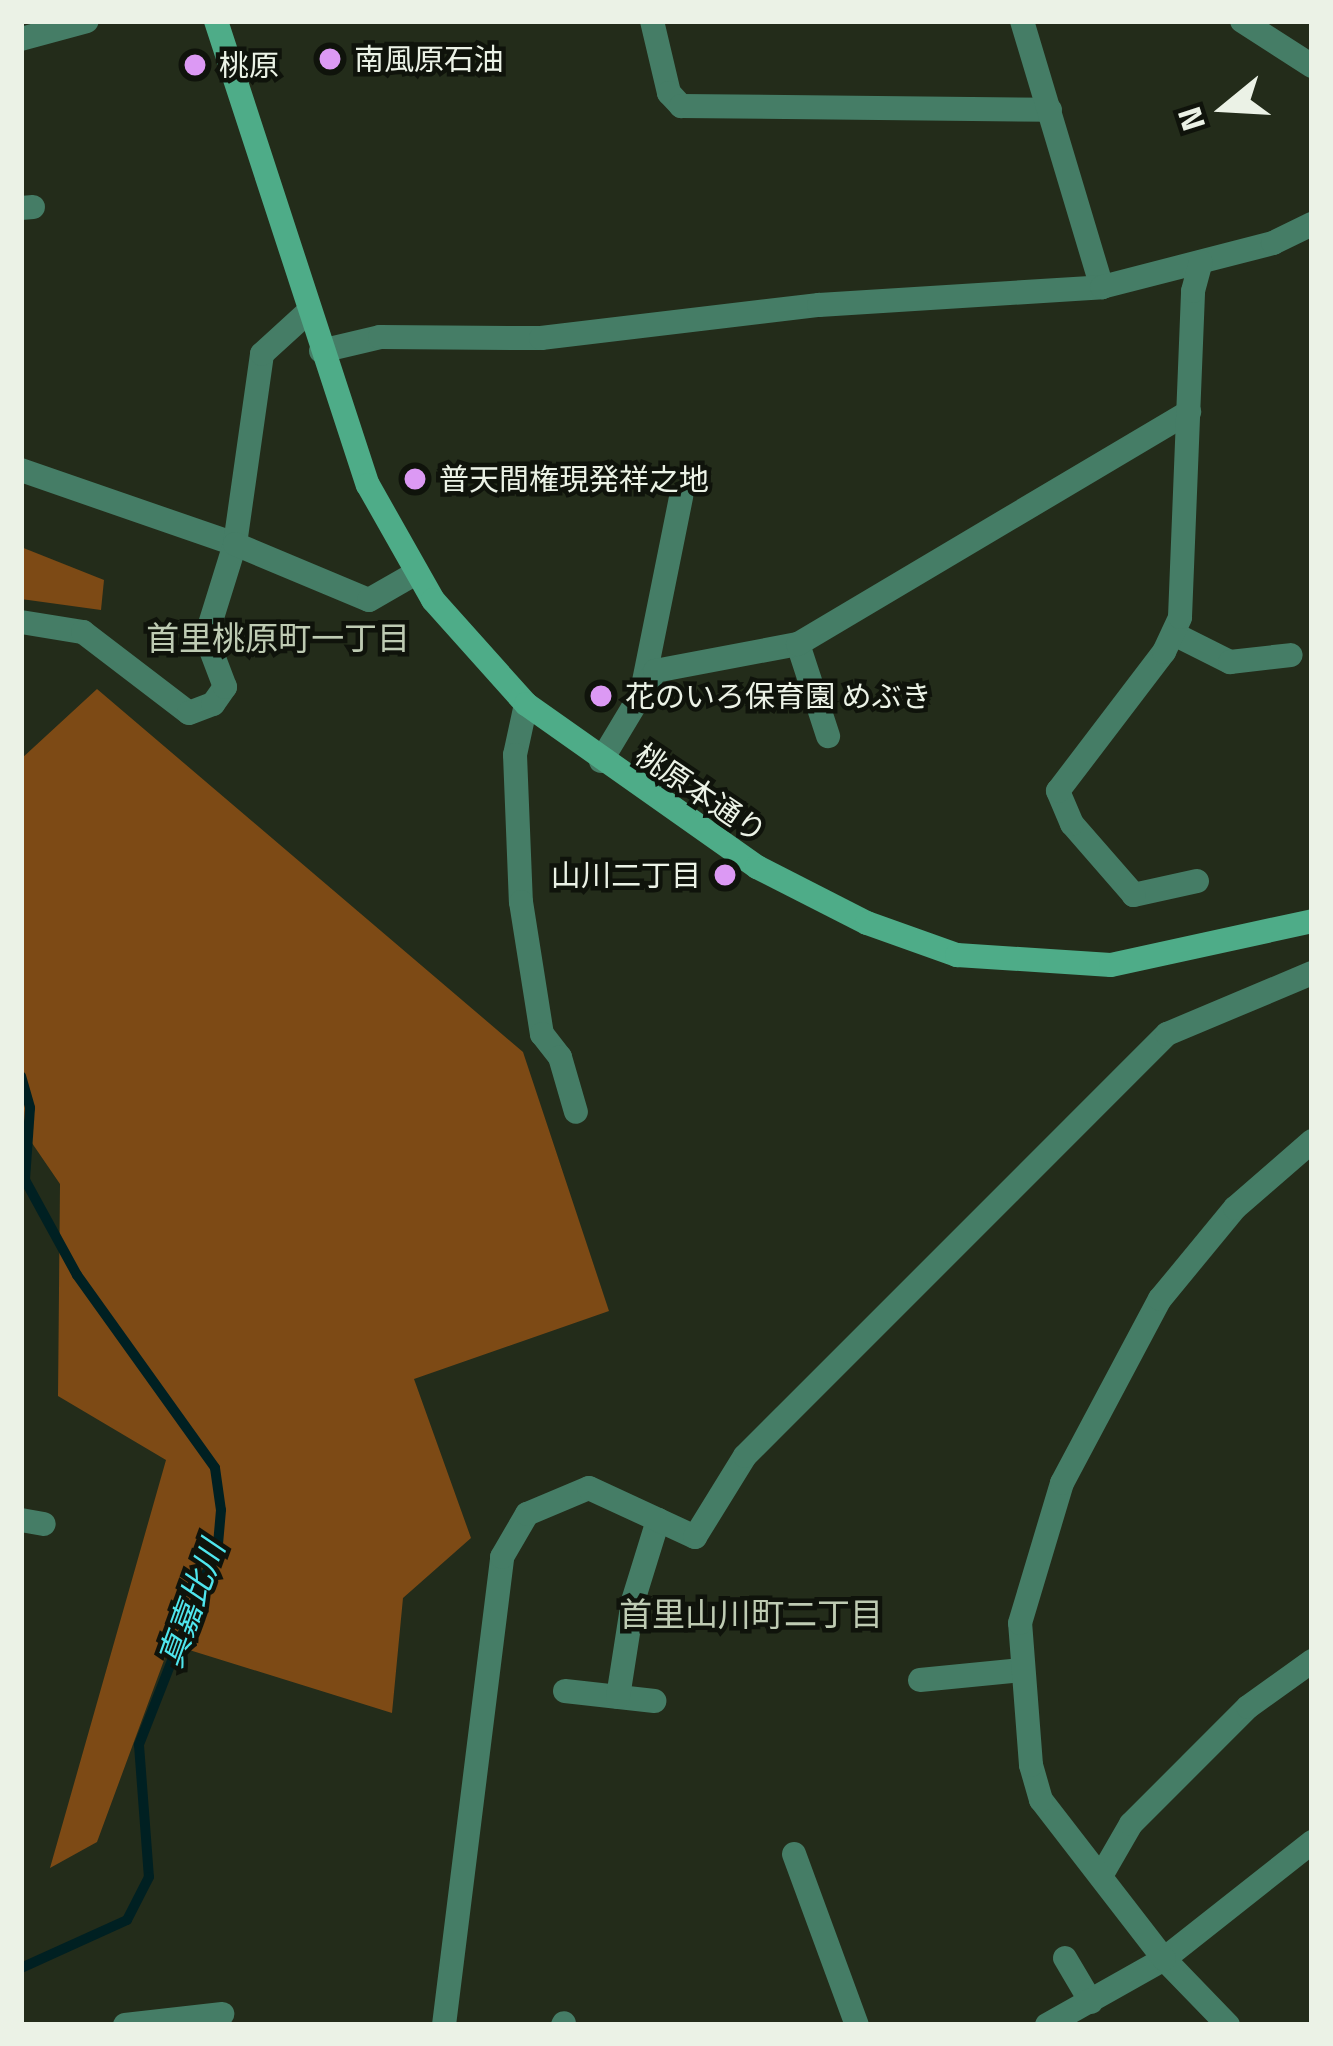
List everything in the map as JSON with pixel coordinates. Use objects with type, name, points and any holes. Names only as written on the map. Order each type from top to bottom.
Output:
[{"type":"main road","name":"桃原本通り","points":[[215,21],[368,485],[416,573],[475,654],[526,704],[693,828],[818,901],[957,955],[1111,965],[1312,921]]},
{"type":"street","points":[[21,39],[87,21]]},
{"type":"street","points":[[652,21],[669,93],[681,106],[1050,110]]},
{"type":"street","points":[[1022,21],[1102,287]]},
{"type":"street","points":[[1242,21],[1312,66]]},
{"type":"street","points":[[321,351],[380,337],[541,338],[819,305],[1102,287],[1202,262],[1312,224]]},
{"type":"street","points":[[1197,881],[1134,896],[1072,824],[1058,791],[1174,634],[1183,598],[1189,412],[1202,262]]},
{"type":"street","points":[[21,622],[83,632],[189,713],[214,704],[225,687],[206,637],[235,544],[262,355],[308,312]]},
{"type":"street","points":[[644,681],[668,665],[748,659],[798,644],[1189,412]]},
{"type":"street","points":[[21,470],[235,544],[370,599],[416,573]]},
{"type":"street","points":[[601,761],[644,681],[681,497]]},
{"type":"street","points":[[1174,634],[1230,662],[1291,655]]},
{"type":"street","points":[[798,644],[828,736]]},
{"type":"street","points":[[526,704],[515,755],[521,902],[542,1034],[560,1057],[576,1112]]},
{"type":"street","points":[[444,2025],[502,1557],[527,1514],[571,1490],[589,1488],[695,1537],[746,1456],[1167,1034],[1312,974]]},
{"type":"street","points":[[1228,2025],[1164,1959],[1041,1800],[1022,1670],[1023,1598],[1090,1425],[1160,1299],[1235,1208],[1312,1141]]},
{"type":"street","points":[[618,1697],[633,1601],[658,1520]]},
{"type":"street","points":[[1101,1876],[1131,1824],[1248,1707],[1312,1661]]},
{"type":"street","points":[[920,1680],[1022,1670]]},
{"type":"street","points":[[565,1691],[654,1701]]},
{"type":"street","points":[[1047,2025],[1164,1959],[1312,1842]]},
{"type":"street","points":[[794,1854],[857,2025]]},
{"type":"street","points":[[1065,1958],[1091,2002]]},
{"type":"street","points":[[124,2025],[222,2014]]},
{"type":"shaded area","points":[[21,547],[104,580],[101,610],[21,599]]},
{"type":"shaded area","points":[[97,689],[523,1052],[609,1311],[414,1379],[471,1538],[403,1598],[392,1713],[170,1644],[97,1842],[50,1868],[166,1460],[58,1396],[60,1184],[21,1127],[21,759]]},
{"type":"waterway","name":"真嘉比川","points":[[21,1076],[30,1108],[25,1180],[77,1275],[215,1468],[221,1510],[218,1543],[139,1745],[149,1877],[127,1920],[21,1968]]},
{"type":"place","name":"南風原石油","points":[[330,59]]},
{"type":"place","name":"桃原","points":[[195,65]]},
{"type":"place","name":"普天間権現発祥之地","points":[[415,479]]},
{"type":"place","name":"花のいろ保育園 めぶき","points":[[601,696]]},
{"type":"place","name":"山川二丁目","points":[[725,875]]},
{"type":"district","name":"首里桃原町一丁目","points":[[278,639]]},
{"type":"district","name":"首里山川町二丁目","points":[[751,1615]]}]
